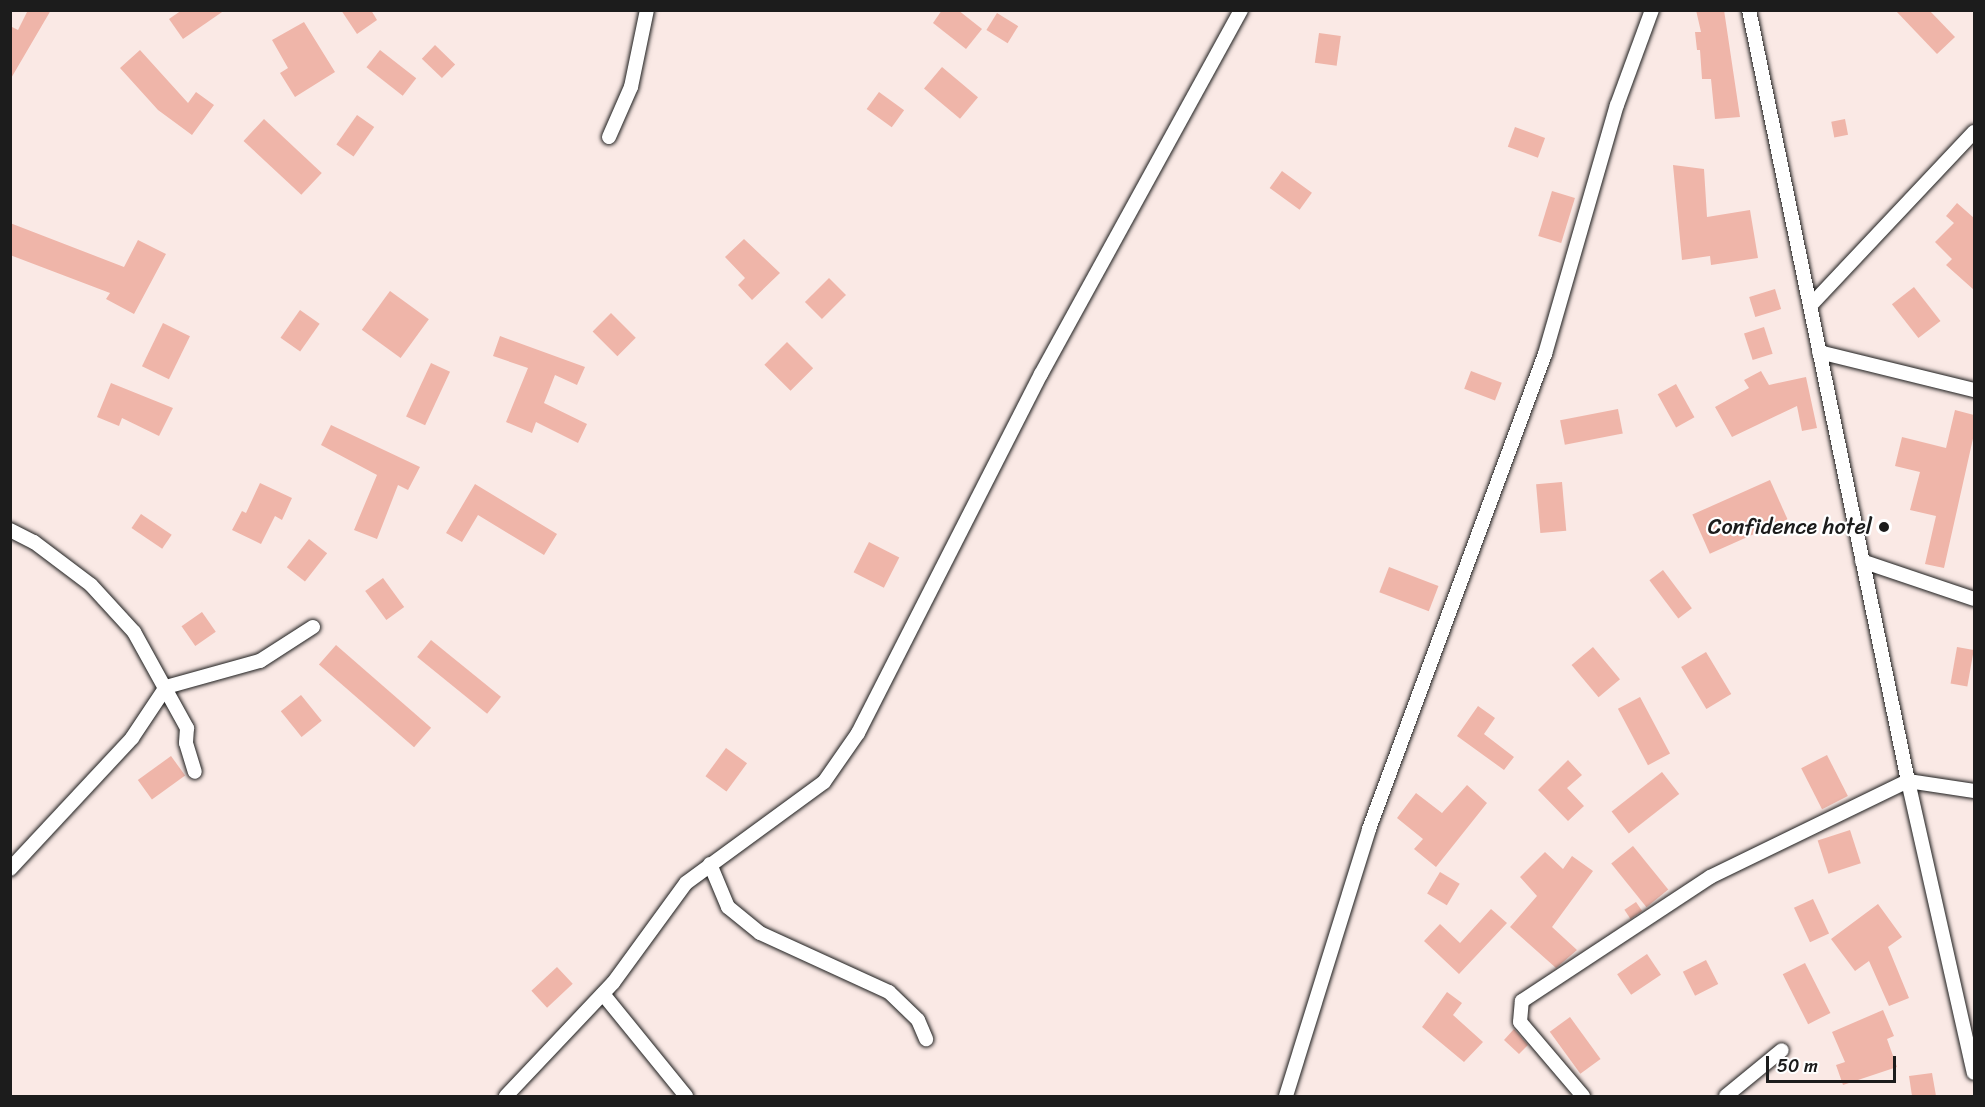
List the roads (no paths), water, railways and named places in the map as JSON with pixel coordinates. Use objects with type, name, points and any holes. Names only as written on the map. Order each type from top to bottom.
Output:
[{"type":"street","points":[[609,137],[631,87],[647,10]]},
{"type":"street","points":[[506,1096],[603,994],[686,883],[824,782],[858,733],[1041,374],[1241,10]]},
{"type":"street","points":[[1286,1096],[1370,829],[1545,354],[1617,105],[1652,10]]},
{"type":"street","points":[[1749,10],[1908,781],[1974,1073]]},
{"type":"street","points":[[1810,306],[1974,132]]},
{"type":"street","points":[[1820,352],[1974,390]]},
{"type":"street","points":[[10,530],[34,542],[91,585],[134,632],[187,728],[186,743],[195,772]]},
{"type":"street","points":[[1862,561],[1974,599]]},
{"type":"street","points":[[10,869],[132,738],[166,687],[260,661],[314,627]]},
{"type":"street","points":[[1583,1096],[1520,1022],[1522,1001],[1710,877],[1908,781],[1974,790]]},
{"type":"street","points":[[710,864],[728,907],[760,933],[889,992],[918,1020],[926,1038]]},
{"type":"street","points":[[603,994],[686,1096]]},
{"type":"street","points":[[1726,1096],[1782,1050]]},
{"type":"place","name":"Confidence hotel","points":[[1884,527]]}]
